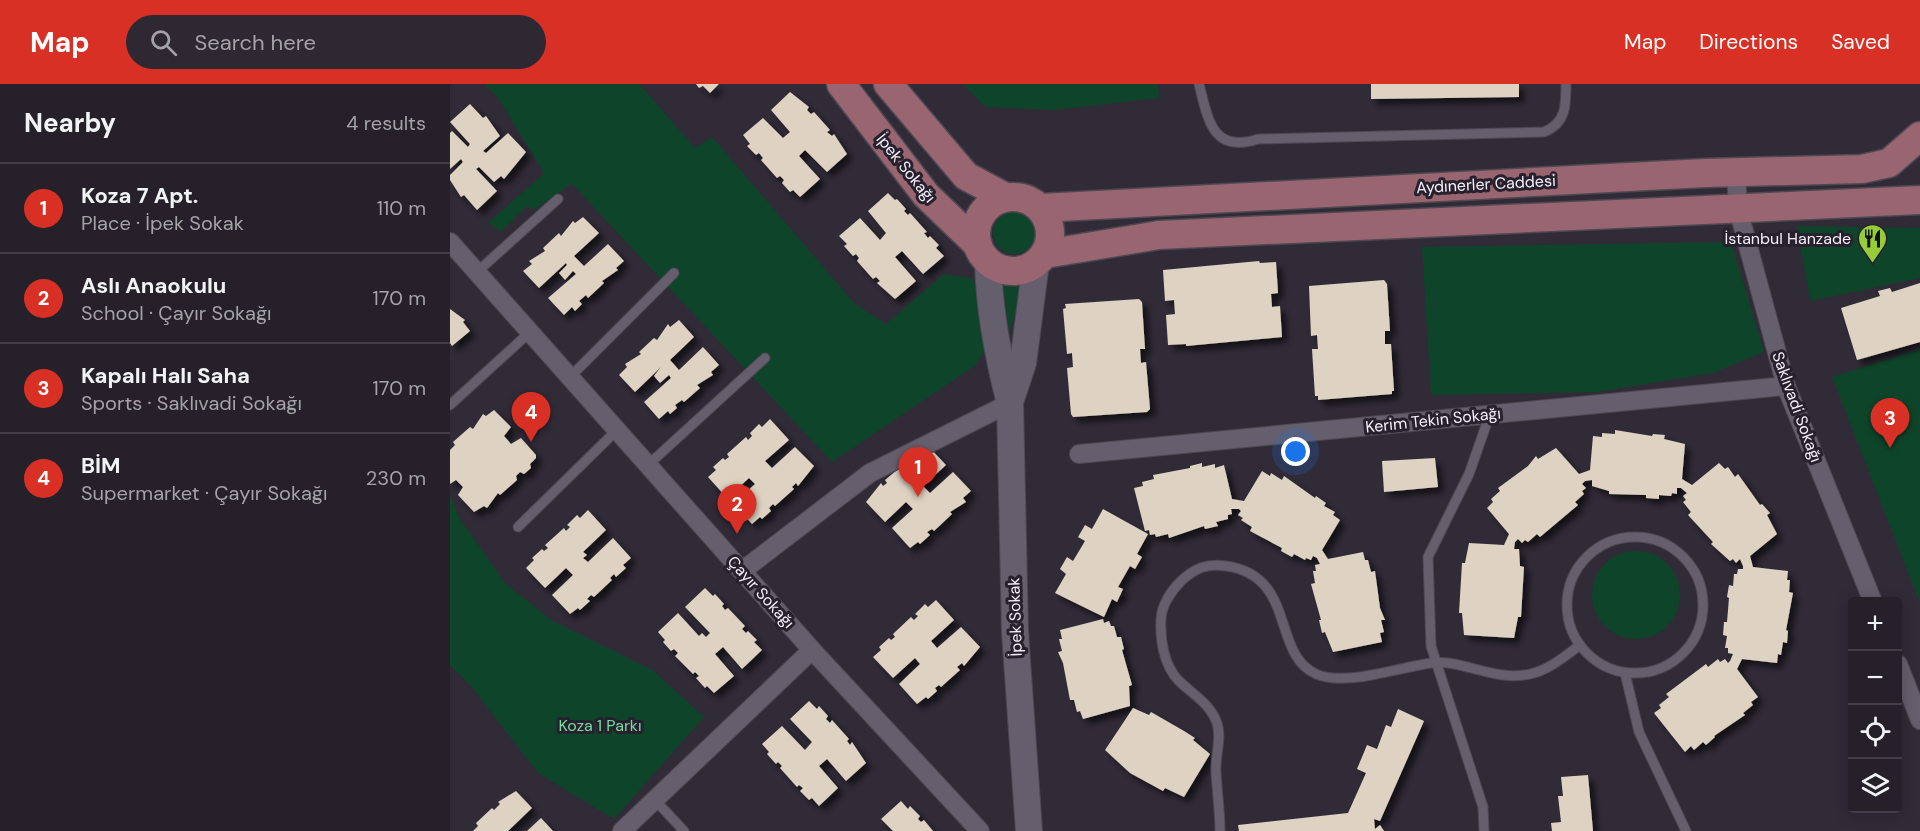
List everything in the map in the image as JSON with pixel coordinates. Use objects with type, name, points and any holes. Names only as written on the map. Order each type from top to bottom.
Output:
[{"type":"main road","name":"İpek Sokağı","points":[[841,84],[926,195],[983,253]]},
{"type":"main road","points":[[888,84],[966,177],[1005,197]]},
{"type":"main road","name":"Aydınerler Caddesi","points":[[1041,208],[1736,172],[1862,169],[1889,163],[1920,136]]},
{"type":"main road","points":[[1040,259],[1051,234],[1049,221],[1041,208],[1019,196],[1005,197],[993,202],[984,210],[976,232],[983,253],[999,268],[1011,271],[1024,269],[1040,259],[1159,235],[1920,200]]},
{"type":"street","name":"Saklıvadi Sokağı","points":[[1736,172],[1738,209],[1786,386],[1871,597]]},
{"type":"street","name":"Çayır Sokağı","points":[[450,242],[812,650],[980,831]]},
{"type":"street","points":[[983,253],[1010,403]]},
{"type":"street","points":[[742,571],[870,473],[1010,403],[1023,363],[1040,259]]},
{"type":"street","name":"Kerim Tekin Sokağı","points":[[1079,454],[1786,386]]},
{"type":"street","name":"İpek Sokak","points":[[1010,403],[1015,632],[1029,831]]},
{"type":"street","points":[[622,831],[812,650]]},
{"type":"street","points":[[1902,674],[1920,720]]},
{"type":"lane","points":[[1199,84],[1209,126],[1220,136],[1237,143],[1258,139],[1544,132],[1555,126],[1563,115],[1566,84]]},
{"type":"lane","points":[[477,272],[558,199]]},
{"type":"lane","points":[[570,377],[674,273]]},
{"type":"lane","points":[[450,405],[530,332]]},
{"type":"lane","points":[[648,465],[765,358]]},
{"type":"lane","points":[[1484,831],[1483,807],[1431,646],[1428,557],[1469,474],[1490,414]]},
{"type":"lane","points":[[518,527],[617,430]]},
{"type":"lane","points":[[1638,537],[1660,542],[1679,554],[1693,570],[1701,590],[1703,612],[1697,633],[1685,651],[1668,665],[1647,672],[1625,673],[1605,666],[1586,653],[1580,645],[1573,634],[1567,611],[1568,588],[1578,567],[1594,550],[1615,540],[1638,537]]},
{"type":"lane","points":[[1220,831],[1216,771],[1220,738],[1216,722],[1204,702],[1177,679],[1167,664],[1162,640],[1160,618],[1166,601],[1179,583],[1193,571],[1211,564],[1234,567],[1257,578],[1278,602],[1287,637],[1298,660],[1315,674],[1336,680],[1435,662],[1508,677],[1531,674],[1547,669],[1580,645]]},
{"type":"lane","points":[[1625,673],[1639,732],[1686,831]]},
{"type":"lane","points":[[655,800],[684,831]]},
{"type":"green space","points":[[484,84],[639,84],[695,148],[712,137],[854,303],[886,324],[944,274],[974,279],[984,351],[976,365],[832,462],[572,184],[535,209],[526,207],[501,232],[488,223],[544,173],[498,98]]},
{"type":"green space","points":[[963,84],[1158,84],[1159,98],[1053,110],[986,107]]},
{"type":"green space","points":[[1014,212],[1029,218],[1035,233],[1029,248],[1014,254],[999,248],[993,233],[999,218]]},
{"type":"green space","points":[[1797,226],[1920,228],[1920,278],[1810,301]]},
{"type":"green space","points":[[1731,242],[1764,352],[1713,373],[1597,392],[1431,395],[1422,247]]},
{"type":"green space","points":[[1003,284],[1023,287],[1009,333]]},
{"type":"green space","points":[[1920,349],[1920,603],[1832,377]]},
{"type":"green space","name":"Koza 1 Parkı","points":[[450,495],[460,519],[505,583],[551,620],[652,670],[704,717],[614,819],[538,773],[470,685],[450,665]]},
{"type":"green space","points":[[1636,551],[1653,554],[1667,564],[1677,578],[1680,595],[1677,612],[1667,626],[1653,636],[1636,639],[1619,636],[1605,626],[1595,612],[1592,595],[1595,578],[1605,564],[1619,554]]},
{"type":"building","points":[[696,84],[719,84],[710,93],[703,86],[699,88]]},
{"type":"building","points":[[1371,84],[1519,84],[1519,97],[1371,99]]},
{"type":"building","points":[[790,92],[809,107],[807,110],[811,114],[814,112],[830,130],[827,132],[832,136],[834,134],[847,154],[827,172],[805,150],[799,156],[820,179],[800,197],[793,190],[790,192],[782,183],[784,180],[780,176],[777,178],[761,160],[763,158],[759,153],[756,155],[747,146],[750,144],[743,135],[763,118],[783,138],[790,132],[771,110]]},
{"type":"building","points":[[470,104],[483,118],[486,116],[500,136],[483,151],[486,153],[508,133],[526,152],[504,179],[501,176],[494,182],[479,167],[476,169],[497,191],[477,210],[464,195],[461,197],[450,180],[450,175],[463,162],[461,159],[450,169],[450,133],[452,131],[468,147],[470,144],[450,122]]},
{"type":"building","points":[[888,193],[895,200],[897,199],[906,209],[904,211],[908,215],[910,213],[927,232],[924,233],[928,238],[930,236],[939,245],[936,248],[944,256],[923,274],[902,251],[895,257],[916,281],[895,299],[877,283],[880,281],[876,277],[873,279],[857,261],[859,258],[856,254],[853,256],[844,246],[847,244],[839,236],[860,218],[880,240],[886,233],[868,211]]},
{"type":"building","points":[[583,217],[599,233],[574,256],[584,266],[608,244],[624,261],[616,268],[618,270],[602,281],[604,283],[588,298],[586,295],[579,301],[582,304],[575,311],[572,307],[564,315],[548,298],[576,274],[573,271],[565,280],[559,273],[567,265],[566,263],[539,288],[523,271],[532,264],[529,261],[545,251],[543,248],[559,233],[561,236],[573,221],[575,223]]},
{"type":"building","points":[[1259,261],[1260,263],[1276,262],[1278,293],[1271,294],[1272,307],[1280,306],[1282,337],[1186,346],[1186,344],[1168,345],[1166,315],[1175,314],[1174,300],[1165,301],[1163,270]]},
{"type":"building","points":[[1384,280],[1387,284],[1390,331],[1385,331],[1385,344],[1391,344],[1394,391],[1392,394],[1318,400],[1318,396],[1315,396],[1312,349],[1318,349],[1317,335],[1311,336],[1309,286]]},
{"type":"building","points":[[1920,283],[1920,342],[1857,360],[1841,308],[1880,296],[1878,291],[1890,288],[1892,292]]},
{"type":"building","points":[[1139,299],[1142,302],[1145,349],[1140,349],[1141,363],[1146,362],[1150,409],[1147,412],[1073,417],[1067,368],[1073,367],[1072,353],[1067,354],[1063,309],[1066,308],[1065,304]]},
{"type":"building","points":[[450,309],[465,320],[463,322],[470,331],[452,346],[450,343]]},
{"type":"building","points":[[679,320],[694,337],[670,360],[679,370],[703,347],[719,365],[711,372],[713,375],[697,385],[700,388],[684,402],[682,400],[675,405],[677,408],[670,414],[668,411],[659,419],[644,402],[671,378],[669,375],[660,383],[654,376],[661,367],[635,392],[619,375],[627,367],[625,364],[641,354],[639,352],[654,338],[657,340],[668,324],[670,327]]},
{"type":"building","points":[[494,410],[511,427],[504,436],[511,444],[521,438],[536,458],[530,464],[531,468],[524,474],[520,472],[516,476],[517,480],[500,495],[498,493],[487,508],[484,506],[474,512],[458,495],[463,487],[456,480],[450,484],[450,450],[455,445],[453,442],[470,427],[473,429],[483,414],[486,416]]},
{"type":"building","points":[[770,419],[789,440],[765,461],[772,468],[795,447],[814,466],[798,486],[796,483],[792,487],[794,489],[775,506],[773,504],[769,508],[771,511],[752,524],[733,504],[755,484],[749,478],[727,498],[708,477],[716,470],[713,467],[723,458],[725,460],[729,457],[727,454],[746,437],[748,440],[752,436],[750,433],[759,424],[762,427]]},
{"type":"building","points":[[1615,430],[1652,436],[1653,434],[1665,435],[1664,439],[1685,444],[1682,479],[1692,485],[1719,463],[1725,469],[1728,467],[1735,477],[1738,474],[1760,505],[1762,504],[1770,513],[1767,515],[1777,534],[1750,556],[1753,567],[1788,571],[1789,592],[1793,593],[1786,630],[1788,631],[1787,643],[1783,642],[1777,663],[1742,659],[1737,669],[1758,697],[1751,702],[1753,705],[1743,713],[1745,715],[1714,736],[1706,745],[1703,742],[1694,750],[1691,746],[1685,752],[1654,713],[1661,708],[1659,705],[1669,697],[1666,694],[1706,664],[1708,667],[1718,659],[1720,662],[1725,659],[1728,663],[1730,661],[1733,654],[1728,653],[1728,648],[1725,648],[1727,636],[1723,635],[1724,622],[1727,622],[1729,598],[1727,597],[1729,585],[1733,586],[1734,574],[1737,574],[1738,569],[1743,569],[1743,566],[1740,559],[1736,563],[1733,559],[1730,561],[1711,544],[1713,542],[1688,515],[1691,512],[1683,502],[1686,500],[1683,496],[1687,493],[1681,488],[1677,488],[1677,494],[1672,493],[1671,496],[1659,495],[1659,499],[1646,498],[1646,495],[1609,494],[1609,491],[1592,486],[1592,480],[1585,481],[1582,484],[1586,488],[1582,491],[1584,494],[1575,502],[1578,505],[1540,537],[1537,534],[1528,542],[1525,540],[1522,543],[1518,539],[1515,542],[1514,549],[1519,549],[1520,566],[1524,567],[1521,617],[1518,617],[1514,638],[1464,635],[1462,613],[1459,613],[1462,563],[1465,563],[1469,543],[1504,545],[1509,534],[1487,508],[1493,502],[1491,499],[1500,491],[1498,488],[1528,466],[1536,456],[1538,459],[1556,448],[1579,474],[1590,470],[1593,436],[1602,437],[1602,433],[1615,434]]},
{"type":"building","points":[[927,445],[946,465],[923,486],[930,493],[953,472],[971,491],[963,498],[966,502],[950,512],[952,514],[934,531],[932,529],[927,532],[930,535],[920,544],[918,542],[910,548],[892,528],[913,509],[906,502],[885,522],[866,502],[881,483],[883,486],[887,483],[885,480]]},
{"type":"building","points":[[1435,458],[1438,487],[1384,492],[1382,461]]},
{"type":"building","points":[[1202,463],[1202,467],[1215,464],[1215,468],[1224,465],[1232,499],[1244,501],[1262,471],[1270,476],[1271,473],[1282,480],[1284,476],[1326,503],[1324,506],[1335,512],[1333,515],[1340,520],[1322,550],[1328,559],[1363,552],[1371,572],[1375,571],[1380,608],[1385,620],[1381,620],[1384,632],[1380,633],[1382,642],[1333,652],[1325,632],[1322,633],[1319,620],[1321,620],[1311,584],[1315,583],[1313,571],[1316,571],[1315,565],[1320,564],[1317,558],[1313,556],[1311,560],[1306,558],[1305,560],[1281,551],[1282,548],[1250,531],[1252,527],[1241,520],[1243,518],[1238,515],[1241,511],[1239,509],[1231,509],[1232,514],[1228,515],[1228,519],[1216,522],[1218,526],[1205,529],[1204,526],[1169,538],[1168,534],[1156,537],[1155,534],[1150,535],[1149,530],[1145,531],[1134,488],[1143,486],[1142,482],[1154,479],[1153,475],[1190,468],[1190,466]]},
{"type":"building","points":[[1103,509],[1148,534],[1137,554],[1142,557],[1135,569],[1130,566],[1118,587],[1123,589],[1117,602],[1112,599],[1104,617],[1055,593],[1066,574],[1060,569],[1067,557],[1073,561],[1085,541],[1078,537],[1085,525],[1092,529]]},
{"type":"building","points":[[588,510],[606,530],[583,552],[587,555],[583,558],[588,562],[613,538],[631,558],[623,565],[626,568],[616,577],[614,574],[610,578],[612,580],[594,597],[591,595],[587,599],[590,601],[580,610],[578,608],[570,614],[552,595],[573,575],[566,568],[545,588],[526,568],[534,560],[532,558],[542,549],[544,551],[548,548],[545,545],[564,528],[566,531],[570,527],[567,525],[577,515],[580,518]]},
{"type":"building","points":[[705,588],[713,596],[715,594],[724,604],[722,606],[725,610],[728,608],[745,626],[742,629],[746,633],[748,631],[757,640],[754,642],[762,650],[742,669],[723,647],[715,654],[734,676],[714,693],[707,686],[705,688],[696,678],[699,676],[695,672],[693,674],[675,656],[678,653],[674,649],[671,651],[658,632],[678,613],[699,636],[702,633],[706,637],[710,633],[685,607]]},
{"type":"building","points":[[936,600],[954,620],[931,641],[937,648],[961,627],[980,647],[964,666],[962,663],[957,667],[960,670],[941,687],[939,685],[935,688],[937,691],[928,699],[926,697],[917,704],[899,684],[920,664],[915,658],[893,678],[873,657],[881,650],[879,647],[889,638],[891,640],[895,637],[893,634],[911,617],[914,620],[918,616],[915,614],[925,604],[928,607]]},
{"type":"building","points":[[1103,619],[1104,623],[1109,621],[1111,626],[1114,626],[1117,637],[1121,637],[1124,649],[1122,650],[1132,685],[1129,686],[1130,706],[1083,719],[1080,711],[1077,712],[1074,700],[1070,700],[1063,663],[1058,652],[1062,651],[1059,639],[1062,639],[1060,630]]},
{"type":"building","points":[[809,701],[817,709],[819,706],[828,716],[826,719],[830,723],[832,720],[849,739],[847,741],[850,745],[852,742],[866,763],[846,781],[827,759],[819,766],[838,788],[819,806],[812,798],[809,800],[800,791],[803,788],[799,785],[797,787],[780,768],[782,766],[778,762],[776,764],[767,754],[769,752],[762,744],[782,726],[805,750],[812,742],[790,719]]},
{"type":"building","points":[[1133,708],[1149,715],[1151,712],[1184,731],[1195,738],[1193,740],[1210,754],[1184,797],[1165,788],[1163,791],[1130,773],[1105,750]]},
{"type":"building","points":[[1398,709],[1424,721],[1380,821],[1374,819],[1375,829],[1380,825],[1384,831],[1239,831],[1238,825],[1348,813],[1366,773],[1357,769],[1367,745],[1377,749],[1386,725],[1391,727]]},
{"type":"building","points":[[1588,775],[1593,831],[1552,831],[1551,823],[1561,822],[1558,796],[1563,796],[1561,777]]},
{"type":"building","points":[[516,791],[532,808],[508,831],[473,831],[478,826],[476,823],[492,808],[494,810],[500,804],[498,802]]},
{"type":"building","points":[[901,801],[908,809],[910,806],[920,816],[918,819],[921,822],[924,820],[933,831],[893,831],[881,819]]},
{"type":"building","points":[[541,818],[553,831],[527,831]]},
{"type":"place","name":"İstanbul Hanzade","points":[[1872,264]]},
{"type":"place","name":"BİM","points":[[531,442]]},
{"type":"place","name":"Kapalı Halı Saha","points":[[1890,448]]},
{"type":"place","name":"Koza 7 Apt.","points":[[918,497]]},
{"type":"place","name":"Aslı Anaokulu","points":[[737,534]]}]
